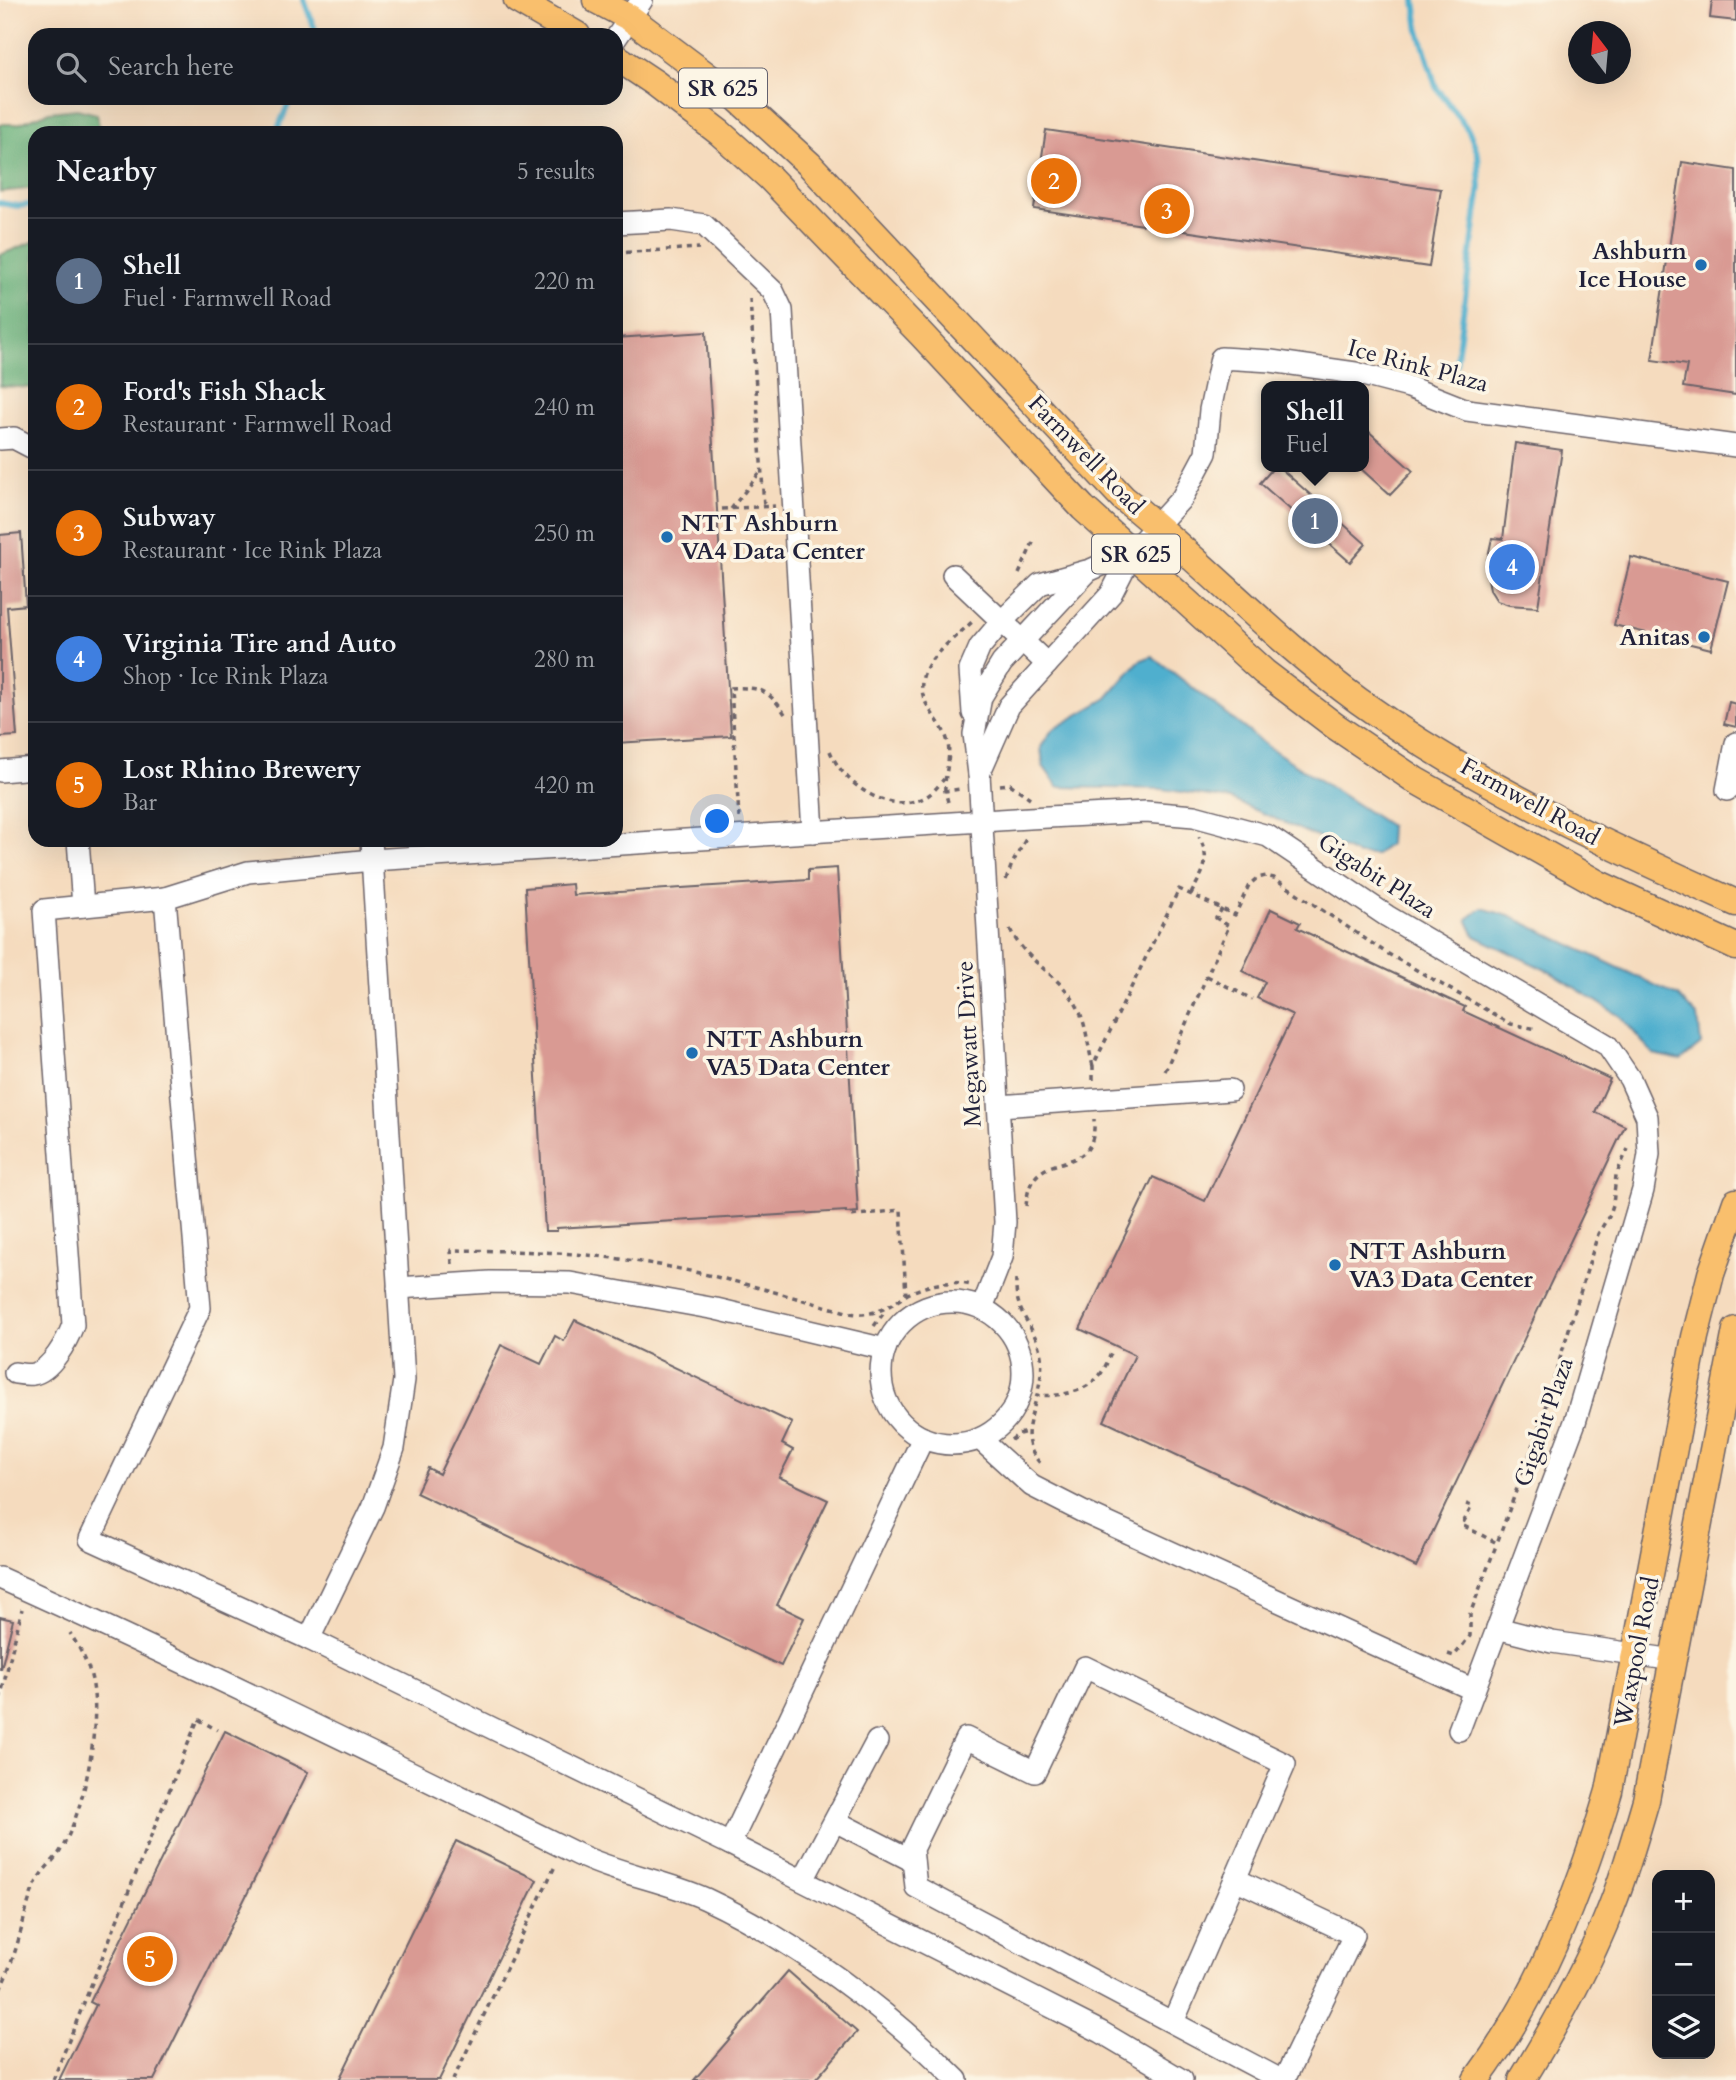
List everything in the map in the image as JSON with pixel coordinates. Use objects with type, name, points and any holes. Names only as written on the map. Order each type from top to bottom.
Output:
[{"type":"main road","points":[[517,0],[566,28]]},
{"type":"main road","name":"Farmwell Road","points":[[596,0],[629,19],[738,99],[809,164],[1123,498],[1288,644],[1359,701],[1428,746],[1595,839],[1736,903]]},
{"type":"main road","name":"Farmwell Road","points":[[623,62],[720,133],[769,177],[921,334],[1083,508],[1264,672],[1335,726],[1415,780],[1600,884],[1736,947]]},
{"type":"main road","name":"Waxpool Road","points":[[1476,2080],[1516,2018],[1545,1964],[1592,1850],[1609,1791],[1695,1337],[1711,1274],[1736,1202]]},
{"type":"main road","name":"Waxpool Road","points":[[1523,2080],[1579,1980],[1605,1922],[1628,1862],[1646,1800],[1736,1330]]},
{"type":"street","points":[[623,223],[671,220],[704,225],[773,291],[782,310],[813,832]]},
{"type":"street","name":"Ice Rink Plaza","points":[[1133,551],[1182,498],[1206,453],[1210,410],[1221,358],[1271,361],[1355,373],[1409,387],[1467,410],[1736,446]]},
{"type":"street","points":[[0,439],[14,438],[28,445]]},
{"type":"street","points":[[974,734],[970,670],[981,647],[1002,621],[1040,584],[1088,571],[1133,551]]},
{"type":"street","points":[[979,781],[1009,706],[1111,594],[1133,551]]},
{"type":"street","points":[[974,734],[981,697],[1002,663],[1088,571]]},
{"type":"street","points":[[953,575],[1047,664]]},
{"type":"street","name":"Megawatt Drive","points":[[974,734],[1005,1222],[1002,1257],[985,1300]]},
{"type":"street","points":[[1727,790],[1736,743]]},
{"type":"street","points":[[0,771],[28,769]]},
{"type":"street","name":"Gigabit Plaza","points":[[623,840],[952,823],[982,830],[1027,829],[1158,813],[1194,816],[1268,836],[1387,916],[1607,1045],[1630,1079],[1647,1117],[1649,1154],[1643,1190],[1575,1422],[1459,1730]]},
{"type":"street","points":[[79,847],[83,906]]},
{"type":"street","name":"Gigabit Plaza","points":[[15,1373],[35,1374],[43,1368],[65,1347],[74,1325],[44,910],[165,898],[248,872],[372,850],[446,847]]},
{"type":"street","points":[[309,1639],[373,1507],[394,1448],[404,1380],[372,850]]},
{"type":"street","points":[[165,898],[200,1308],[90,1539],[309,1639],[803,1880],[1101,2032],[1182,2080]]},
{"type":"street","points":[[999,1106],[1230,1090]]},
{"type":"street","points":[[398,1287],[490,1282],[570,1283],[716,1309],[885,1349]]},
{"type":"street","points":[[985,1300],[1016,1340],[1024,1362],[1023,1386],[1015,1408],[1000,1427],[980,1439],[958,1445],[934,1443],[912,1433],[895,1417],[884,1396],[881,1373],[885,1349],[896,1329],[914,1313],[936,1304],[985,1300]]},
{"type":"street","points":[[730,1844],[923,1438]]},
{"type":"street","points":[[980,1439],[1042,1492],[1474,1690]]},
{"type":"street","points":[[0,1578],[187,1663],[595,1862],[704,1899],[769,1934],[842,1982],[920,2042],[942,2075]]},
{"type":"street","points":[[1497,1628],[1552,1642],[1674,1660]]},
{"type":"street","points":[[1173,2022],[1235,1879],[1285,1764],[1085,1667],[1035,1772],[966,1738],[912,1849],[916,1887],[1283,2080],[1354,1935],[1235,1879]]},
{"type":"street","points":[[803,1880],[877,1741]]},
{"type":"street","points":[[835,1821],[913,1861]]},
{"type":"path","points":[[623,253],[707,247]]},
{"type":"path","points":[[750,288],[764,506]]},
{"type":"path","points":[[731,509],[762,470]]},
{"type":"path","points":[[722,509],[794,504]]},
{"type":"path","points":[[825,740],[835,764],[853,785],[878,799],[901,802],[922,799],[944,779]]},
{"type":"path","points":[[952,823],[945,791],[979,781],[1010,784],[1030,799],[1027,829],[1005,885]]},
{"type":"path","points":[[982,830],[1027,829]]},
{"type":"path","points":[[1191,832],[1199,838],[1207,862],[1191,895]]},
{"type":"path","points":[[1093,1066],[1179,889],[1235,915],[1249,886],[1257,878],[1266,876],[1274,878],[1385,952],[1511,1024],[1546,1031]]},
{"type":"path","points":[[1165,1071],[1229,926],[1216,918],[1222,909]]},
{"type":"path","points":[[1008,924],[1024,952],[1070,995],[1085,1025],[1093,1066],[1094,1135],[1087,1150],[1075,1160],[1044,1171],[1034,1178],[1029,1188],[1026,1214]]},
{"type":"path","points":[[1207,976],[1252,999]]},
{"type":"path","points":[[1447,1654],[1454,1656],[1470,1636],[1470,1614],[1537,1434],[1598,1234],[1613,1205],[1616,1175],[1630,1144]]},
{"type":"path","points":[[849,1216],[901,1210],[905,1295]]},
{"type":"path","points":[[452,1268],[451,1250],[584,1255],[628,1260],[709,1276],[861,1315],[888,1308],[916,1289],[934,1284],[967,1283],[985,1300],[1018,1302]]},
{"type":"path","points":[[1016,1273],[1019,1309],[1032,1331],[1041,1356],[1042,1374],[1027,1435],[1030,1452],[1049,1471]]},
{"type":"path","points":[[1037,1395],[1066,1394],[1094,1382],[1112,1352]]},
{"type":"path","points":[[1466,1504],[1472,1506],[1462,1525],[1497,1543]]},
{"type":"path","points":[[0,1699],[27,1590]]},
{"type":"path","points":[[0,1990],[13,1958],[36,1882],[60,1852],[76,1816],[96,1729],[91,1676],[83,1656],[52,1602]]},
{"type":"path","points":[[53,2080],[198,1719],[217,1730]]},
{"type":"path","points":[[453,2080],[564,1847]]},
{"type":"green space","points":[[77,109],[97,114],[99,126],[28,126],[28,189],[0,192],[0,124],[18,124],[49,112]]},
{"type":"green space","points":[[28,244],[28,388],[0,386],[0,255]]},
{"type":"water","points":[[1152,656],[1267,746],[1390,826],[1389,844],[1376,855],[1358,855],[1230,799],[1161,789],[1058,787],[1043,766],[1041,747],[1052,730],[1107,698],[1139,661]]},
{"type":"water","points":[[1482,908],[1512,917],[1678,996],[1698,1017],[1701,1044],[1681,1060],[1653,1054],[1621,1017],[1550,972],[1475,936],[1467,919]]},
{"type":"building","points":[[1712,0],[1736,0],[1736,21],[1710,18]]},
{"type":"building","points":[[1046,130],[1441,189],[1429,267],[1034,209]]},
{"type":"building","name":"Ashburn Ice House","points":[[1682,162],[1736,170],[1736,395],[1683,387],[1687,365],[1652,360]]},
{"type":"building","name":"NTT Ashburn VA4 Data Center","points":[[706,332],[731,736],[623,743],[623,338]]},
{"type":"building","points":[[1369,432],[1413,471],[1390,495],[1365,472],[1369,472]]},
{"type":"building","points":[[1515,443],[1562,450],[1538,607],[1509,605],[1497,601],[1490,590],[1486,566],[1492,538],[1503,539]]},
{"type":"building","points":[[1270,472],[1285,472],[1366,544],[1350,562],[1260,483]]},
{"type":"building","points":[[21,533],[26,605],[7,607],[17,736],[0,737],[0,535]]},
{"type":"building","points":[[1631,557],[1728,581],[1711,649],[1614,625]]},
{"type":"building","points":[[1729,702],[1736,704],[1736,727],[1724,724]]},
{"type":"building","name":"NTT Ashburn VA5 Data Center","points":[[837,868],[858,1212],[557,1228],[557,1231],[545,1231],[525,888],[572,884],[573,895],[808,880],[808,870]]},
{"type":"building","name":"NTT Ashburn VA3 Data Center","points":[[1271,909],[1300,923],[1297,928],[1465,1007],[1463,1011],[1610,1079],[1595,1112],[1625,1126],[1416,1567],[1104,1421],[1135,1355],[1080,1329],[1153,1177],[1205,1201],[1293,1015],[1257,998],[1265,982],[1242,971]]},
{"type":"building","points":[[575,1320],[792,1423],[782,1444],[793,1450],[779,1477],[828,1500],[777,1605],[804,1618],[781,1666],[416,1493],[428,1468],[439,1474],[501,1345],[541,1364],[555,1336],[564,1341]]},
{"type":"building","points":[[0,1617],[13,1620],[1,1669],[0,1669]]},
{"type":"building","points":[[225,1731],[308,1772],[154,2080],[59,2080],[96,2005],[90,2002]]},
{"type":"building","points":[[456,1841],[537,1880],[439,2080],[339,2080]]},
{"type":"building","points":[[788,1971],[857,2032],[815,2080],[694,2080]]},
{"type":"waterway","points":[[304,0],[314,28]]},
{"type":"waterway","points":[[1415,0],[1419,31],[1436,87],[1469,131],[1478,154],[1480,187],[1454,379]]},
{"type":"waterway","points":[[279,126],[288,105]]},
{"type":"waterway","points":[[0,203],[28,205]]},
{"type":"place","name":"Ford's Fish Shack","points":[[1054,181]]},
{"type":"place","name":"Subway","points":[[1167,211]]},
{"type":"place","name":"Ashburn Ice House","points":[[1701,265]]},
{"type":"place","name":"Shell","points":[[1315,521]]},
{"type":"place","name":"NTT Ashburn VA4 Data Center","points":[[667,537]]},
{"type":"place","name":"Virginia Tire and Auto","points":[[1512,567]]},
{"type":"place","name":"Anitas","points":[[1704,637]]},
{"type":"place","name":"NTT Ashburn VA5 Data Center","points":[[692,1053]]},
{"type":"place","name":"NTT Ashburn VA3 Data Center","points":[[1335,1265]]},
{"type":"place","name":"Lost Rhino Brewery","points":[[150,1959]]}]
